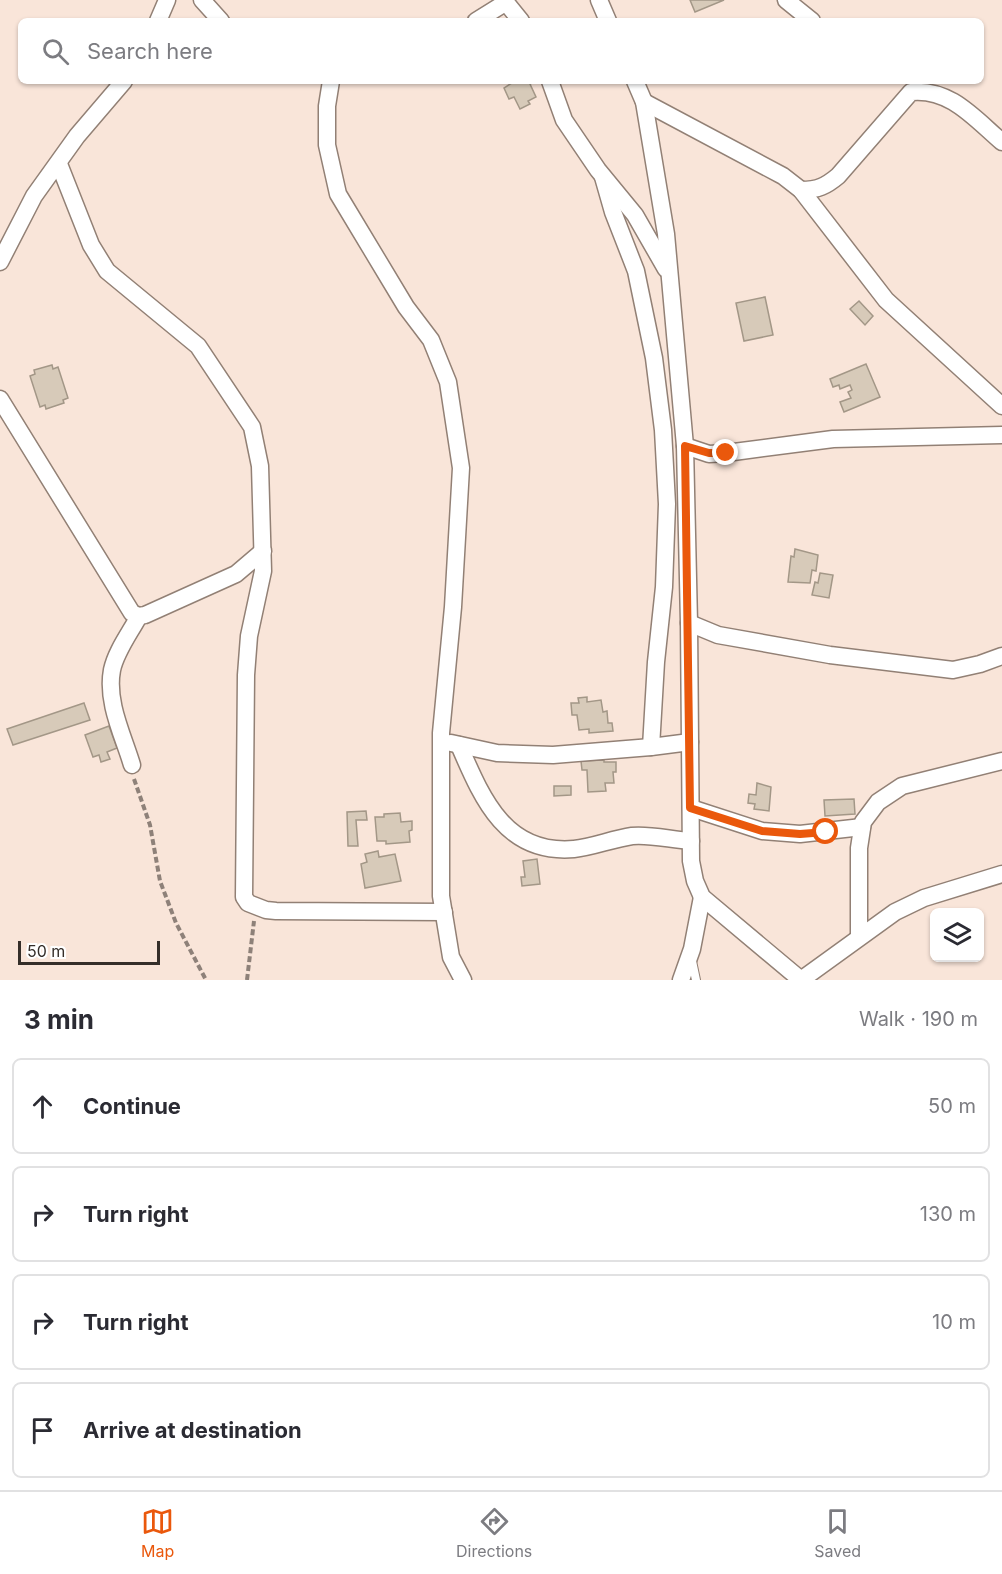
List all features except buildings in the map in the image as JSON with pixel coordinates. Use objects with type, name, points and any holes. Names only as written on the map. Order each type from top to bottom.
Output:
[{"type":"street","points":[[159,18],[167,0]]},
{"type":"street","points":[[202,0],[218,18]]},
{"type":"street","points":[[599,0],[607,18]]},
{"type":"street","points":[[786,0],[808,18]]},
{"type":"street","points":[[480,18],[504,1],[518,18]]},
{"type":"street","points":[[0,262],[34,196],[77,136],[121,84]]},
{"type":"street","points":[[331,84],[327,106],[327,145],[338,194],[406,307],[431,340],[448,382],[461,468],[453,607],[441,741],[441,896],[451,957],[463,980]]},
{"type":"street","points":[[551,84],[564,120],[603,177],[634,215],[669,275]]},
{"type":"street","points":[[636,84],[644,102],[666,234],[685,446],[691,861],[695,881],[702,897],[801,980],[895,912],[924,898],[1002,874]]},
{"type":"street","points":[[908,84],[918,91]]},
{"type":"street","points":[[801,190],[816,190],[825,187],[838,176],[911,92],[938,93],[950,99],[1002,142]]},
{"type":"street","points":[[644,102],[783,176],[801,190],[886,300],[1002,406]]},
{"type":"street","points":[[59,164],[91,245],[107,271],[198,346],[252,427],[260,466],[263,571],[249,636],[246,675],[244,897],[248,903],[276,911],[444,912]]},
{"type":"street","points":[[603,177],[613,212],[636,271],[654,358],[663,430],[667,504],[664,587],[656,662],[651,747]]},
{"type":"street","points":[[0,399],[132,613],[140,616]]},
{"type":"street","points":[[685,446],[709,453],[726,453],[833,439],[1002,435]]},
{"type":"street","points":[[132,765],[113,705],[111,683],[113,668],[121,648],[140,616],[236,574],[263,551]]},
{"type":"street","points":[[689,623],[718,635],[830,655],[953,670],[1002,656]]},
{"type":"street","points":[[441,741],[497,753],[553,755],[690,742]]},
{"type":"street","points":[[459,745],[478,788],[495,817],[517,837],[546,849],[574,849],[633,836],[691,841]]},
{"type":"street","points":[[859,938],[858,870],[862,827],[863,822],[878,802],[902,786],[1002,761]]},
{"type":"street","points":[[690,808],[762,831],[800,834],[862,827]]},
{"type":"street","points":[[681,980],[690,955],[702,897]]},
{"type":"lane","points":[[690,955],[696,980]]},
{"type":"path","points":[[132,765],[134,785],[150,825],[160,881],[176,923],[206,980]]},
{"type":"path","points":[[247,980],[256,906]]},
{"type":"route","points":[[726,453],[709,453],[685,446],[690,808],[762,831],[800,834],[826,832]]}]
